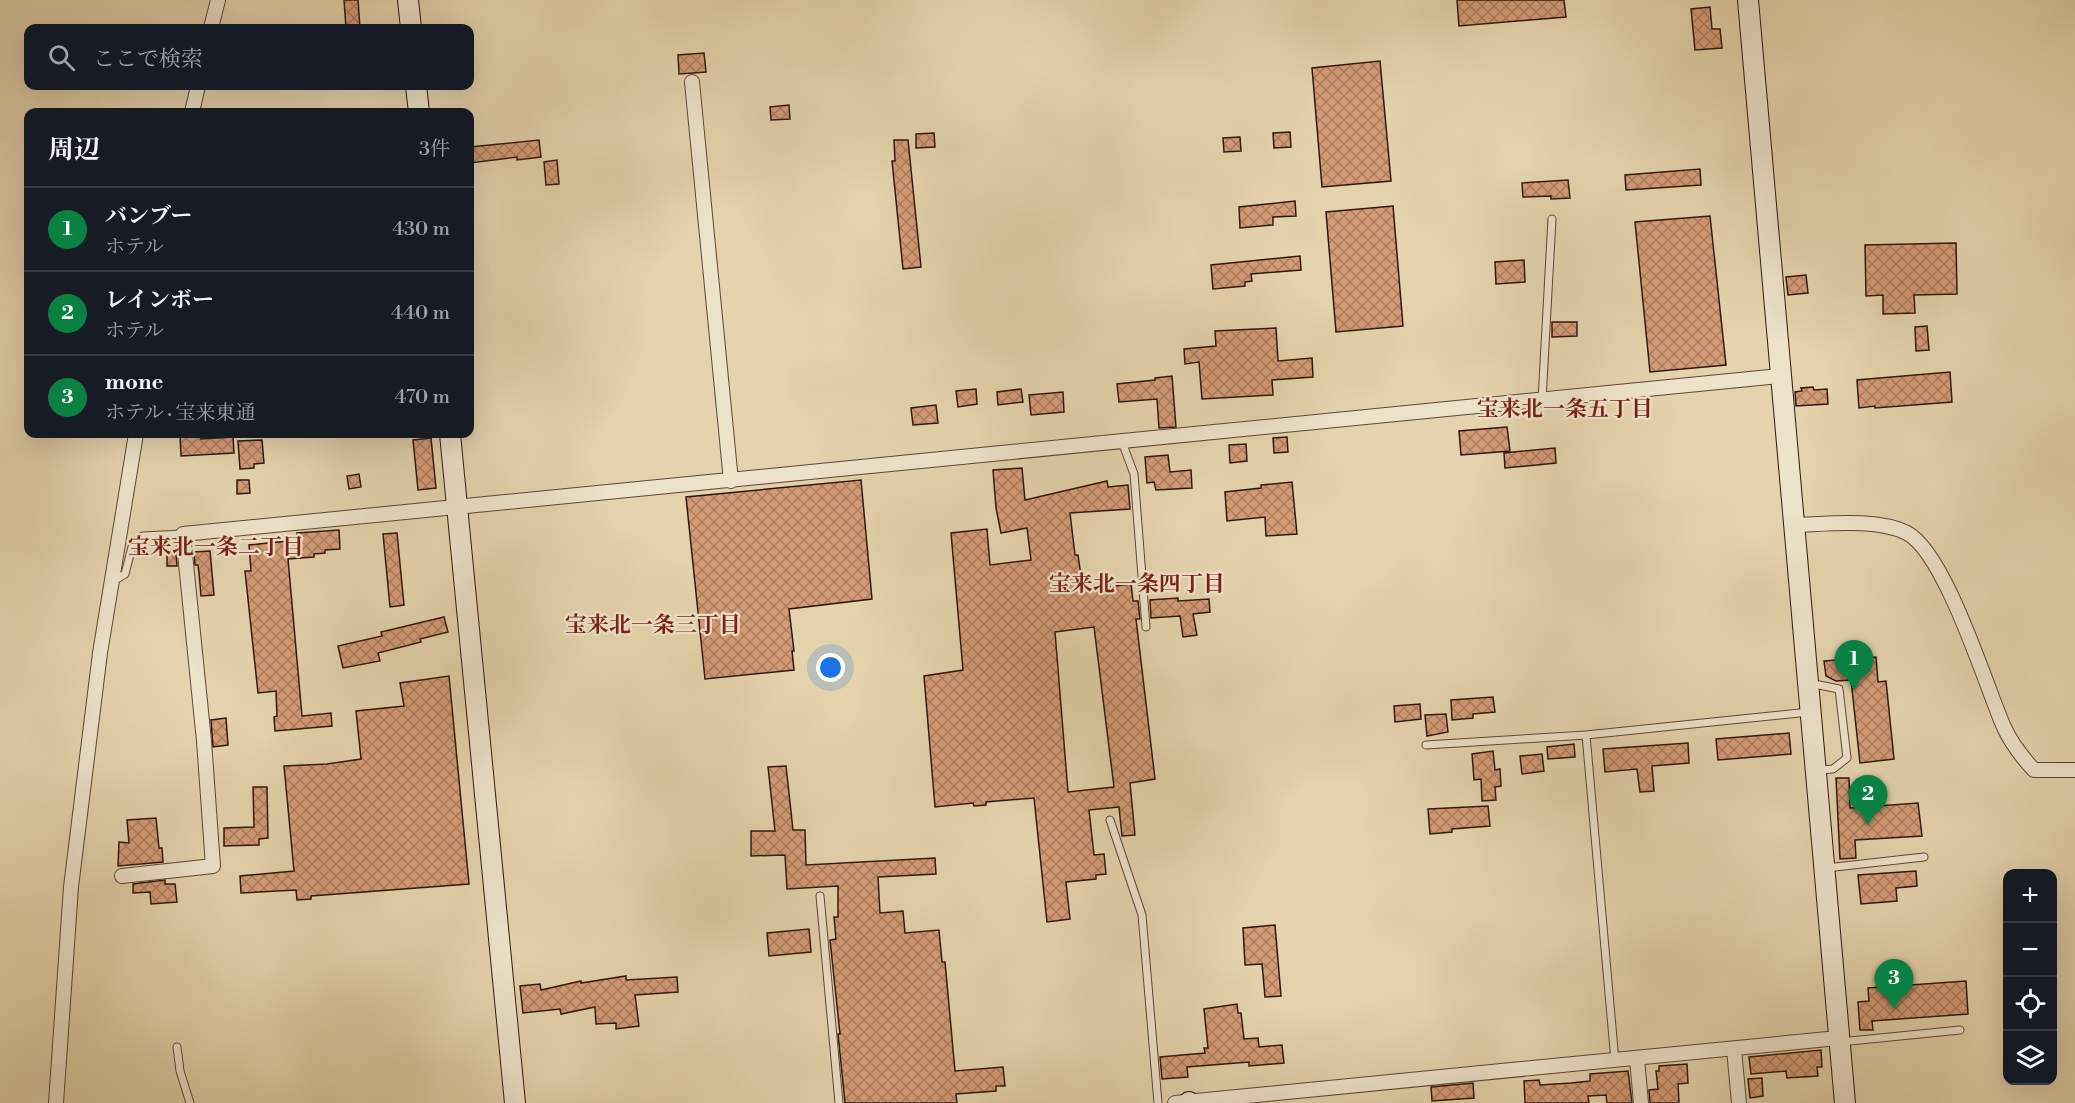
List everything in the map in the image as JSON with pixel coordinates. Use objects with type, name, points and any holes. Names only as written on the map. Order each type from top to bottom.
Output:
[{"type":"street","points":[[212,24],[218,0]]},
{"type":"street","points":[[408,0],[411,24]]},
{"type":"street","points":[[1748,0],[1845,1103]]},
{"type":"street","points":[[692,82],[731,481]]},
{"type":"street","points":[[193,108],[197,90]]},
{"type":"street","points":[[416,90],[419,108]]},
{"type":"street","points":[[122,876],[213,866],[204,741],[183,534],[1780,376]]},
{"type":"street","points":[[56,1103],[71,887],[100,653],[135,438]]},
{"type":"street","points":[[450,438],[515,1103]]},
{"type":"street","points":[[1794,525],[1870,523],[1908,534],[1921,546],[1941,575],[1959,611],[2004,726],[2020,755],[2034,770],[2075,770]]},
{"type":"street","points":[[1185,1102],[1312,1097],[1615,1061],[1838,1040]]},
{"type":"street","points":[[1734,1049],[1739,1103]]},
{"type":"street","points":[[1637,1059],[1641,1103]]},
{"type":"lane","points":[[1542,400],[1552,219]]},
{"type":"lane","points":[[1122,442],[1134,474],[1146,627]]},
{"type":"lane","points":[[111,582],[125,574],[134,543],[143,536],[183,534]]},
{"type":"lane","points":[[1807,682],[1839,689],[1847,758],[1833,769],[1815,771]]},
{"type":"lane","points":[[1426,745],[1586,735],[1809,712]]},
{"type":"lane","points":[[1586,735],[1615,1061]]},
{"type":"lane","points":[[1110,820],[1142,915],[1158,1103]]},
{"type":"lane","points":[[1823,868],[1924,857]]},
{"type":"lane","points":[[820,896],[840,1103]]},
{"type":"lane","points":[[1838,1040],[1960,1030]]},
{"type":"lane","points":[[177,1047],[180,1071],[190,1103]]},
{"type":"building","points":[[344,0],[358,0],[360,24],[346,24]]},
{"type":"building","points":[[1457,0],[1564,0],[1566,17],[1459,26]]},
{"type":"building","points":[[1710,7],[1712,29],[1720,29],[1722,48],[1695,50],[1691,9]]},
{"type":"building","points":[[704,53],[706,72],[679,74],[678,55]]},
{"type":"building","points":[[1380,61],[1391,181],[1322,187],[1312,68]]},
{"type":"building","points":[[789,105],[790,119],[771,120],[770,107]]},
{"type":"building","points":[[1290,132],[1291,147],[1274,148],[1273,133]]},
{"type":"building","points":[[934,133],[935,147],[916,148],[916,134]]},
{"type":"building","points":[[1240,137],[1241,151],[1224,152],[1223,138]]},
{"type":"building","points":[[539,140],[541,157],[517,160],[517,157],[474,162],[474,147]]},
{"type":"building","points":[[894,140],[908,140],[921,267],[903,269],[892,161],[895,161]]},
{"type":"building","points":[[557,160],[559,184],[546,185],[544,162]]},
{"type":"building","points":[[1700,169],[1701,185],[1626,190],[1625,175]]},
{"type":"building","points":[[1568,180],[1570,198],[1523,197],[1522,183]]},
{"type":"building","points":[[1295,201],[1296,216],[1273,217],[1273,225],[1240,228],[1239,207]]},
{"type":"building","points":[[1393,206],[1403,326],[1336,332],[1326,212]]},
{"type":"building","points":[[1710,216],[1726,365],[1650,372],[1635,222]]},
{"type":"building","points":[[1956,243],[1957,294],[1914,295],[1915,313],[1883,314],[1883,295],[1866,296],[1865,245]]},
{"type":"building","points":[[1300,256],[1301,270],[1251,274],[1252,281],[1245,282],[1245,286],[1213,289],[1211,265]]},
{"type":"building","points":[[1524,260],[1525,282],[1496,284],[1495,262]]},
{"type":"building","points":[[1806,275],[1808,293],[1788,295],[1786,277]]},
{"type":"building","points":[[1552,322],[1577,322],[1577,336],[1552,337]]},
{"type":"building","points":[[1927,326],[1929,350],[1916,351],[1915,327]]},
{"type":"building","points":[[1276,328],[1278,361],[1312,358],[1313,377],[1272,380],[1273,395],[1202,399],[1199,362],[1185,364],[1184,349],[1216,346],[1215,331]]},
{"type":"building","points":[[1950,372],[1952,402],[1859,408],[1857,380]]},
{"type":"building","points":[[1172,376],[1176,427],[1159,428],[1157,399],[1119,402],[1117,384]]},
{"type":"building","points":[[1813,387],[1814,390],[1827,389],[1828,404],[1796,406],[1795,392],[1802,391],[1801,388]]},
{"type":"building","points":[[976,389],[977,404],[958,407],[956,391]]},
{"type":"building","points":[[1021,389],[1023,402],[998,405],[997,392]]},
{"type":"building","points":[[1063,392],[1064,412],[1031,415],[1029,395]]},
{"type":"building","points":[[936,405],[938,423],[913,425],[911,408]]},
{"type":"building","points":[[1507,427],[1510,451],[1461,455],[1459,431]]},
{"type":"building","points":[[1287,437],[1288,452],[1274,453],[1273,438]]},
{"type":"building","points":[[180,438],[233,438],[234,453],[181,456]]},
{"type":"building","points":[[431,438],[436,488],[418,490],[413,440]]},
{"type":"building","points":[[262,440],[264,463],[254,464],[254,468],[240,469],[238,441]]},
{"type":"building","points":[[1246,444],[1247,461],[1230,463],[1229,445]]},
{"type":"building","points":[[1555,448],[1556,463],[1505,468],[1504,453]]},
{"type":"building","points":[[1168,455],[1170,472],[1191,470],[1192,488],[1156,490],[1154,482],[1147,483],[1145,457]]},
{"type":"building","points":[[1022,468],[1025,500],[1107,481],[1108,487],[1128,485],[1130,509],[1070,513],[1075,555],[1078,555],[1083,590],[1131,584],[1133,601],[1138,601],[1140,619],[1136,619],[1155,779],[1130,783],[1135,835],[1122,836],[1119,807],[1089,810],[1094,855],[1104,854],[1106,874],[1096,875],[1096,879],[1066,882],[1070,919],[1047,922],[1034,798],[986,802],[986,805],[974,806],[973,803],[935,807],[924,676],[963,670],[951,533],[987,529],[990,565],[1031,560],[1027,528],[1001,533],[996,508],[993,470]],"holes":[[[1094,627],[1114,787],[1068,792],[1055,632]]]},
{"type":"building","points":[[359,474],[361,487],[349,489],[347,476]]},
{"type":"building","points":[[237,480],[249,480],[250,493],[237,494]]},
{"type":"building","points":[[861,480],[872,599],[789,609],[794,670],[705,679],[686,497]]},
{"type":"building","points":[[1292,482],[1297,534],[1266,536],[1265,517],[1227,521],[1225,492]]},
{"type":"building","points":[[339,530],[340,549],[325,550],[325,553],[314,554],[314,557],[288,559],[302,716],[331,713],[332,726],[275,731],[276,691],[258,693],[245,571],[251,571],[249,545],[298,540],[297,533]]},
{"type":"building","points":[[397,533],[404,605],[390,607],[383,534]]},
{"type":"building","points":[[210,551],[214,595],[201,596],[198,565],[195,565],[194,552]]},
{"type":"building","points":[[176,553],[177,566],[167,566],[167,554]]},
{"type":"building","points":[[1178,598],[1178,601],[1209,599],[1210,612],[1193,614],[1197,635],[1183,637],[1180,616],[1151,618],[1150,600]]},
{"type":"building","points":[[444,617],[448,632],[420,639],[421,642],[378,653],[380,661],[343,668],[338,646],[382,636],[381,632]]},
{"type":"building","points":[[1876,657],[1878,682],[1886,681],[1894,759],[1860,763],[1851,680],[1836,681],[1826,676],[1824,661]]},
{"type":"building","points":[[449,676],[469,884],[311,896],[311,899],[297,900],[296,890],[241,893],[240,876],[294,871],[284,766],[327,764],[361,759],[356,711],[404,706],[400,683]]},
{"type":"building","points":[[1493,697],[1495,712],[1473,714],[1473,718],[1452,720],[1451,700]]},
{"type":"building","points":[[1420,704],[1421,719],[1395,722],[1394,706]]},
{"type":"building","points":[[1446,714],[1448,732],[1427,736],[1425,715]]},
{"type":"building","points":[[226,718],[228,745],[213,747],[211,720]]},
{"type":"building","points":[[1789,733],[1791,754],[1718,760],[1716,739]]},
{"type":"building","points":[[1688,743],[1689,763],[1652,766],[1654,791],[1640,792],[1637,769],[1605,772],[1603,749]]},
{"type":"building","points":[[1574,744],[1575,757],[1548,759],[1547,747]]},
{"type":"building","points":[[1493,751],[1495,770],[1500,769],[1501,786],[1495,787],[1496,800],[1482,801],[1481,779],[1474,780],[1472,754]]},
{"type":"building","points":[[1542,754],[1544,771],[1522,774],[1520,756]]},
{"type":"building","points":[[786,766],[793,830],[805,830],[806,865],[935,858],[936,874],[878,877],[880,913],[903,911],[905,933],[939,930],[942,962],[945,962],[955,1071],[1003,1067],[1005,1086],[996,1086],[996,1091],[956,1094],[957,1103],[845,1103],[830,940],[836,939],[834,917],[838,917],[838,886],[787,889],[785,855],[751,856],[751,831],[775,831],[768,767]]},
{"type":"building","points":[[1836,778],[1849,778],[1850,808],[1918,803],[1922,836],[1855,840],[1856,858],[1840,859]]},
{"type":"building","points":[[253,787],[267,787],[268,838],[259,839],[259,845],[224,846],[224,828],[254,827]]},
{"type":"building","points":[[1488,806],[1490,826],[1452,829],[1452,832],[1430,834],[1428,809]]},
{"type":"building","points":[[156,818],[163,862],[118,866],[119,842],[129,843],[127,820]]},
{"type":"building","points":[[1916,871],[1917,886],[1896,888],[1897,901],[1861,904],[1858,875]]},
{"type":"building","points":[[165,880],[165,884],[175,884],[177,902],[151,904],[150,892],[133,893],[133,884]]},
{"type":"building","points":[[1275,925],[1281,996],[1265,997],[1262,964],[1245,965],[1243,928]]},
{"type":"building","points":[[809,929],[811,952],[769,956],[767,933]]},
{"type":"building","points":[[626,976],[626,980],[677,977],[678,992],[635,995],[639,1026],[616,1029],[616,1023],[596,1024],[595,1007],[561,1014],[560,1009],[523,1013],[520,986],[540,984],[541,990],[581,981],[581,983]]},
{"type":"building","points":[[1966,981],[1968,1014],[1872,1021],[1873,1030],[1860,1030],[1858,1002],[1869,1001],[1868,988]]},
{"type":"building","points":[[1237,1004],[1238,1013],[1241,1013],[1244,1039],[1258,1038],[1259,1047],[1282,1045],[1284,1063],[1249,1066],[1249,1062],[1187,1067],[1188,1077],[1162,1079],[1160,1057],[1205,1053],[1204,1048],[1208,1048],[1204,1009]]},
{"type":"building","points":[[1821,1050],[1822,1067],[1817,1067],[1818,1076],[1787,1078],[1786,1071],[1751,1074],[1749,1057]]},
{"type":"building","points":[[1687,1064],[1688,1083],[1678,1084],[1679,1103],[1650,1103],[1649,1090],[1658,1089],[1656,1071],[1659,1071],[1659,1066]]},
{"type":"building","points":[[1628,1071],[1632,1103],[1607,1103],[1606,1095],[1588,1096],[1589,1103],[1525,1103],[1524,1081],[1539,1080],[1540,1085],[1571,1083],[1590,1081],[1590,1074]]},
{"type":"building","points":[[1762,1078],[1763,1096],[1750,1098],[1748,1079]]},
{"type":"building","points":[[1473,1083],[1474,1098],[1432,1101],[1431,1087]]},
{"type":"place","name":"バンブー","points":[[1854,690]]},
{"type":"place","name":"レインボー","points":[[1868,825]]},
{"type":"place","name":"mone","points":[[1894,1009]]},
{"type":"district","name":"宝来北一条五丁目","points":[[1565,409]]},
{"type":"district","name":"宝来北一条二丁目","points":[[216,547]]},
{"type":"district","name":"宝来北一条四丁目","points":[[1137,584]]},
{"type":"district","name":"宝来北一条三丁目","points":[[653,625]]}]
